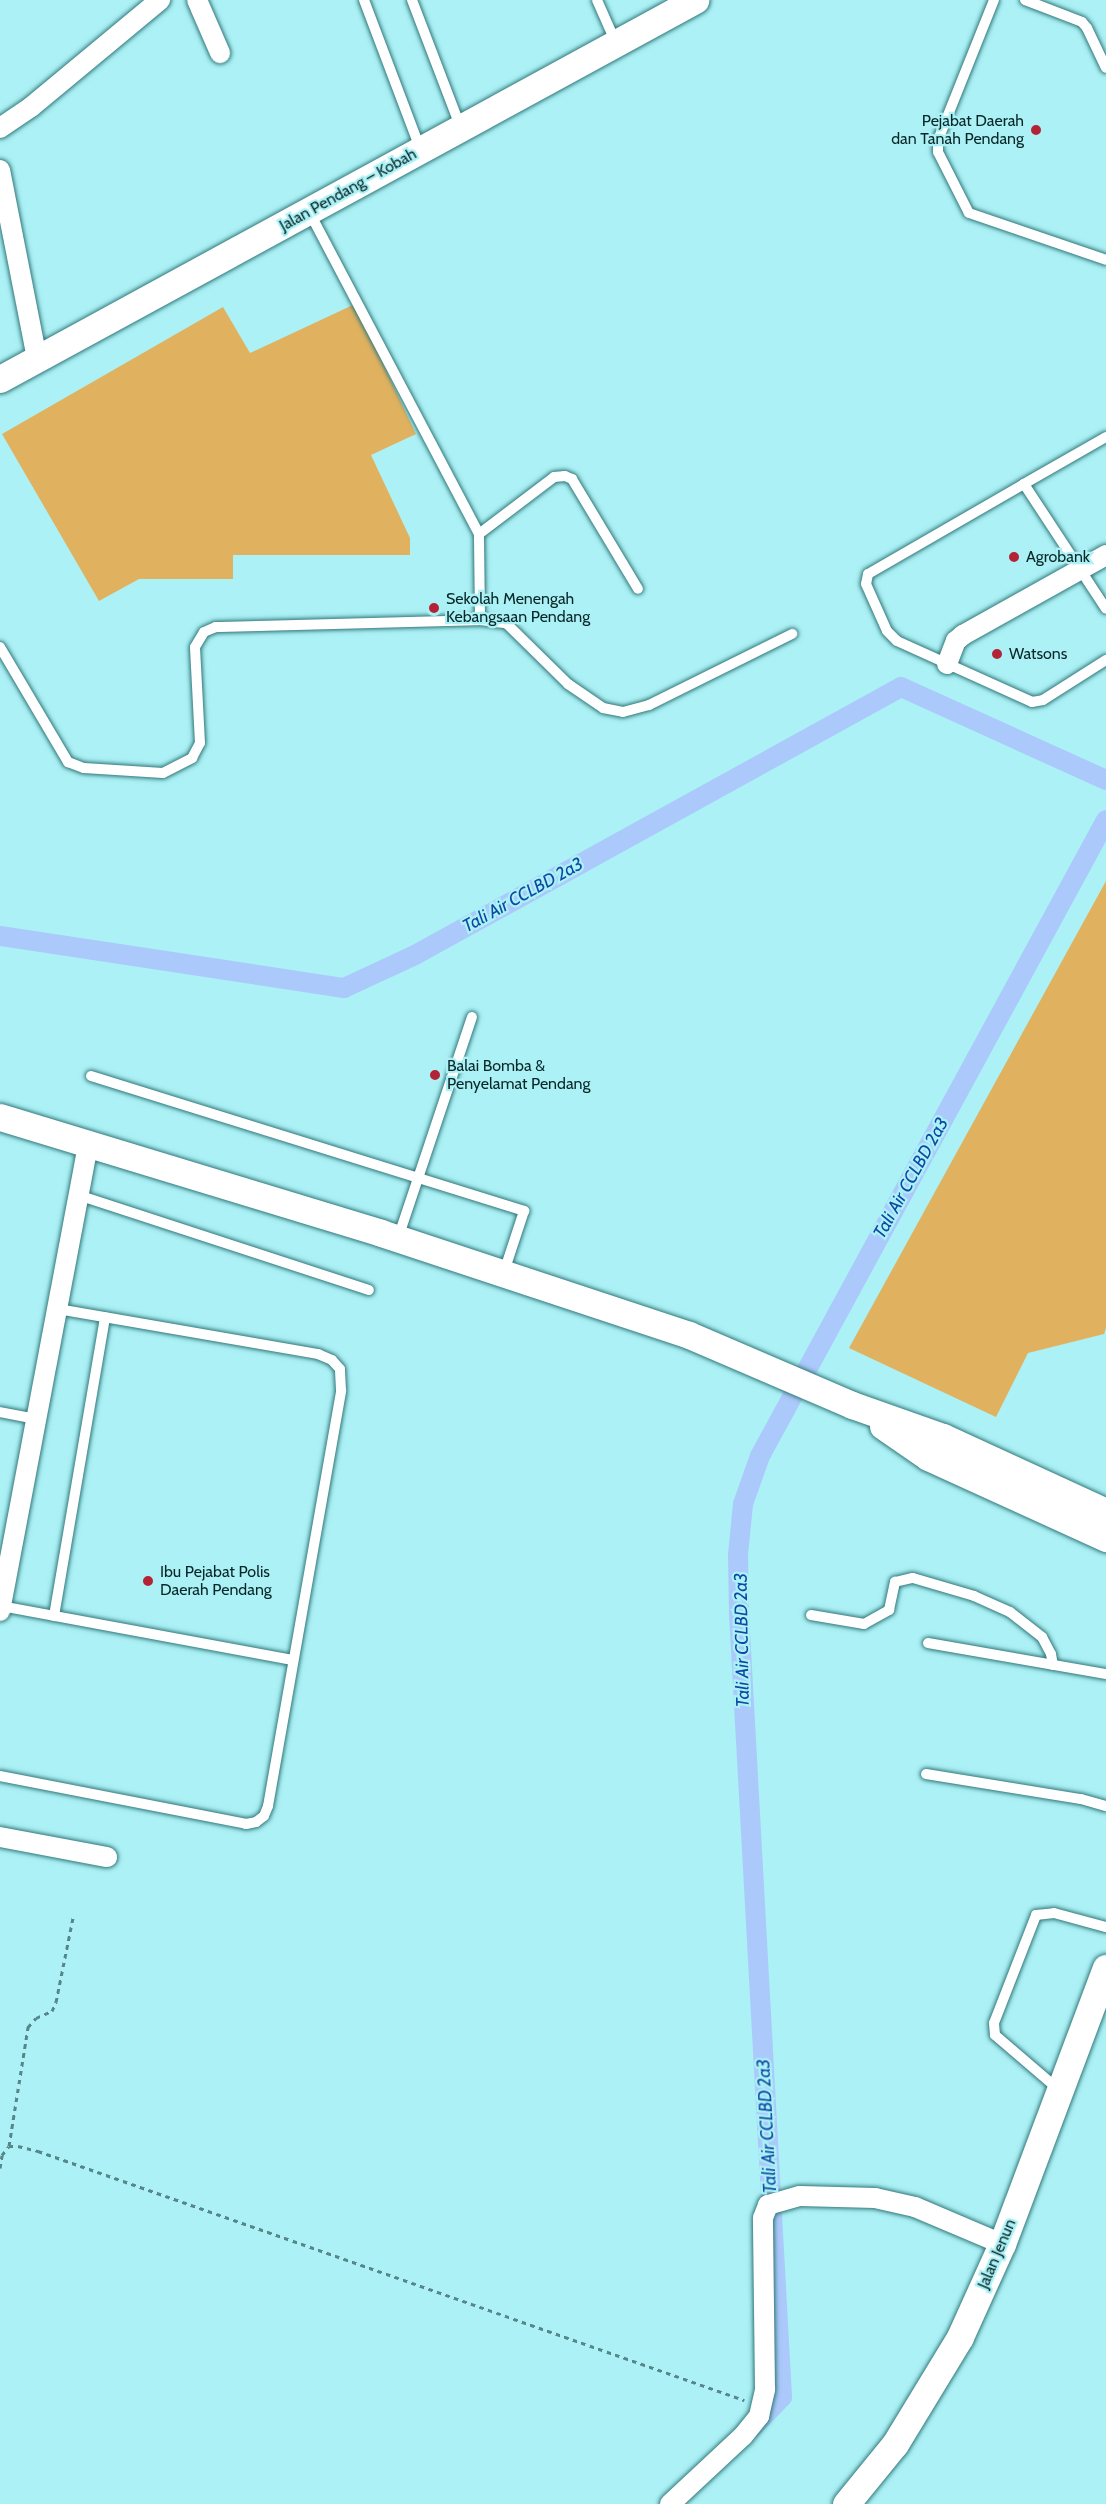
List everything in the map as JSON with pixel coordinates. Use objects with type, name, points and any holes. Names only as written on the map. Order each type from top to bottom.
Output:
[{"type":"main road","name":"Jalan Pendang – Kobah","points":[[0,379],[695,0]]},
{"type":"main road","points":[[0,1117],[398,1238],[689,1335],[842,1400],[943,1437],[1106,1512]]},
{"type":"main road","points":[[842,1400],[928,1457],[1106,1538]]},
{"type":"main road","points":[[1037,1480],[1089,1494],[1106,1492]]},
{"type":"main road","points":[[1076,1524],[1106,1557]]},
{"type":"main road","name":"Jalan Jenun","points":[[846,2504],[895,2444],[960,2337],[1002,2244],[1105,1975]]},
{"type":"street","points":[[0,128],[31,107],[160,0]]},
{"type":"street","points":[[197,0],[220,53]]},
{"type":"street","points":[[0,170],[37,359]]},
{"type":"street","points":[[947,664],[956,641],[963,635],[1106,555]]},
{"type":"street","points":[[0,1609],[88,1144]]},
{"type":"street","points":[[0,1837],[107,1857]]},
{"type":"street","points":[[669,2504],[743,2436],[759,2416],[764,2402],[763,2218],[773,2202],[801,2196],[875,2198],[915,2207],[1002,2244]]},
{"type":"lane","points":[[364,0],[421,150]]},
{"type":"lane","points":[[412,0],[461,128]]},
{"type":"lane","points":[[597,0],[616,43]]},
{"type":"lane","points":[[994,0],[938,140],[938,152],[969,213],[1106,260]]},
{"type":"lane","points":[[1025,0],[1082,22],[1088,28],[1106,68]]},
{"type":"lane","points":[[309,211],[479,534],[480,620]]},
{"type":"lane","points":[[1106,437],[866,577],[866,584],[892,637],[1032,702],[1043,700],[1106,660]]},
{"type":"lane","points":[[479,534],[554,477],[565,476],[572,479],[638,589]]},
{"type":"lane","points":[[1024,484],[1106,609]]},
{"type":"lane","points":[[0,647],[68,762],[84,768],[163,773],[192,758],[200,743],[195,647],[204,632],[216,627],[480,620],[506,623],[568,684],[603,708],[623,712],[649,705],[792,634]]},
{"type":"lane","points":[[398,1238],[472,1017]]},
{"type":"lane","points":[[91,1076],[524,1211],[504,1273]]},
{"type":"lane","points":[[78,1196],[369,1290]]},
{"type":"lane","points":[[0,1776],[236,1822],[256,1822],[264,1816],[268,1806],[341,1390],[340,1369],[332,1360],[318,1354],[57,1309]]},
{"type":"lane","points":[[54,1616],[105,1317]]},
{"type":"lane","points":[[0,1412],[36,1419]]},
{"type":"lane","points":[[811,1615],[864,1624],[889,1611],[895,1582],[914,1578],[975,1596],[1010,1612],[1042,1637],[1051,1654],[1053,1665]]},
{"type":"lane","points":[[0,1609],[54,1616],[293,1660]]},
{"type":"lane","points":[[928,1643],[1106,1674]]},
{"type":"lane","points":[[926,1774],[1081,1799],[1106,1806]]},
{"type":"lane","points":[[1061,2091],[995,2035],[994,2023],[1036,1915],[1054,1913],[1106,1927]]},
{"type":"path","points":[[0,2168],[2,2155],[9,2146],[28,2027],[36,2018],[52,2011],[56,2002],[73,1918]]},
{"type":"path","points":[[9,2146],[38,2151],[741,2399],[764,2402]]},
{"type":"shaded area","points":[[355,304],[416,434],[371,455],[410,538],[410,555],[233,555],[233,579],[139,579],[99,601],[2,434],[223,307],[250,353]]},
{"type":"shaded area","points":[[1106,881],[1106,1328],[1104,1334],[1028,1353],[996,1417],[849,1348]]},
{"type":"waterway","name":"Tali Air CCLBD 2a3","points":[[0,936],[344,988],[415,955],[901,687],[1106,780]]},
{"type":"waterway","name":"Tali Air CCLBD 2a3","points":[[752,2428],[782,2397],[739,1612],[738,1555],[743,1504],[760,1456],[1106,820]]},
{"type":"place","name":"Pejabat Daerah dan Tanah Pendang","points":[[1036,130]]},
{"type":"place","name":"Agrobank","points":[[1014,557]]},
{"type":"place","name":"Sekolah Menengah Kebangsaan Pendang","points":[[434,608]]},
{"type":"place","name":"Watsons","points":[[997,654]]},
{"type":"place","name":"Balai Bomba & Penyelamat Pendang","points":[[435,1075]]},
{"type":"place","name":"Ibu Pejabat Polis Daerah Pendang","points":[[148,1581]]}]
